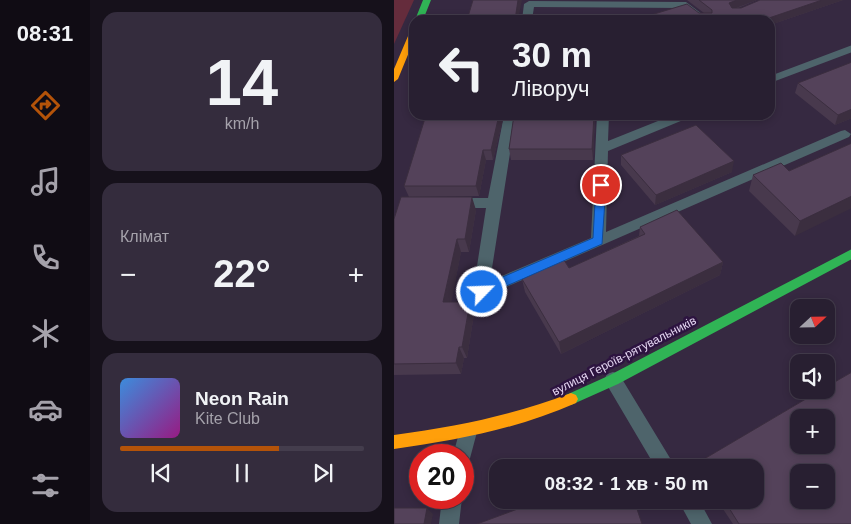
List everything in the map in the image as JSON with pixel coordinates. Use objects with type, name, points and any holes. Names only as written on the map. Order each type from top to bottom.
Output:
[{"type":"street","points":[[421,15],[427,0]]},
{"type":"street","points":[[394,80],[409,48]]},
{"type":"street","name":"вулиця Героїв-рятувальників","points":[[394,442],[468,432],[552,408],[613,380],[851,253]]},
{"type":"lane","points":[[527,15],[529,4],[686,5],[699,15]]},
{"type":"lane","points":[[775,75],[851,48]]},
{"type":"lane","points":[[509,120],[494,203],[482,292],[845,134]]},
{"type":"lane","points":[[598,241],[603,120]]},
{"type":"lane","points":[[603,148],[672,120]]},
{"type":"lane","points":[[444,204],[494,203]]},
{"type":"lane","points":[[613,380],[662,459]]},
{"type":"lane","points":[[465,444],[468,432]]},
{"type":"lane","points":[[450,524],[451,509]]},
{"type":"lane","points":[[693,509],[702,524]]},
{"type":"shaded area","points":[[394,0],[414,0],[394,44]]},
{"type":"building","points":[[473,0],[518,0],[516,15],[468,15]]},
{"type":"building","points":[[699,0],[737,0],[729,3],[732,8],[741,8],[760,0],[822,0],[775,16],[651,15],[687,4],[699,13],[712,13],[712,10]]},
{"type":"building","points":[[852,62],[852,109],[838,115],[798,83]]},
{"type":"building","points":[[424,120],[498,120],[491,150],[483,150],[476,186],[404,186]]},
{"type":"building","points":[[513,120],[594,120],[592,149],[509,149]]},
{"type":"building","points":[[696,125],[734,161],[656,195],[621,155]]},
{"type":"building","points":[[852,143],[852,196],[800,221],[753,175],[781,163],[789,171]]},
{"type":"building","points":[[401,197],[472,197],[465,239],[457,239],[443,302],[470,302],[462,347],[459,347],[456,363],[394,364],[394,219]]},
{"type":"building","points":[[677,210],[723,262],[559,342],[522,279],[564,260],[569,268],[645,234],[640,227]]},
{"type":"building","points":[[852,372],[852,524],[739,524],[730,509],[764,509],[764,459],[704,459],[806,399],[835,399],[835,382]]},
{"type":"building","points":[[394,508],[427,509],[424,524],[394,524]]},
{"type":"building","points":[[518,509],[637,509],[642,524],[477,524]]},
{"type":"traffic: fast","points":[[421,15],[427,0]]},
{"type":"traffic: fast","points":[[571,399],[613,380],[852,253]]},
{"type":"traffic: slow","points":[[394,79],[409,43]]},
{"type":"traffic: slow","points":[[394,442],[462,432],[506,422],[528,416],[571,399]]},
{"type":"route","points":[[482,292],[598,241],[601,185]]}]
